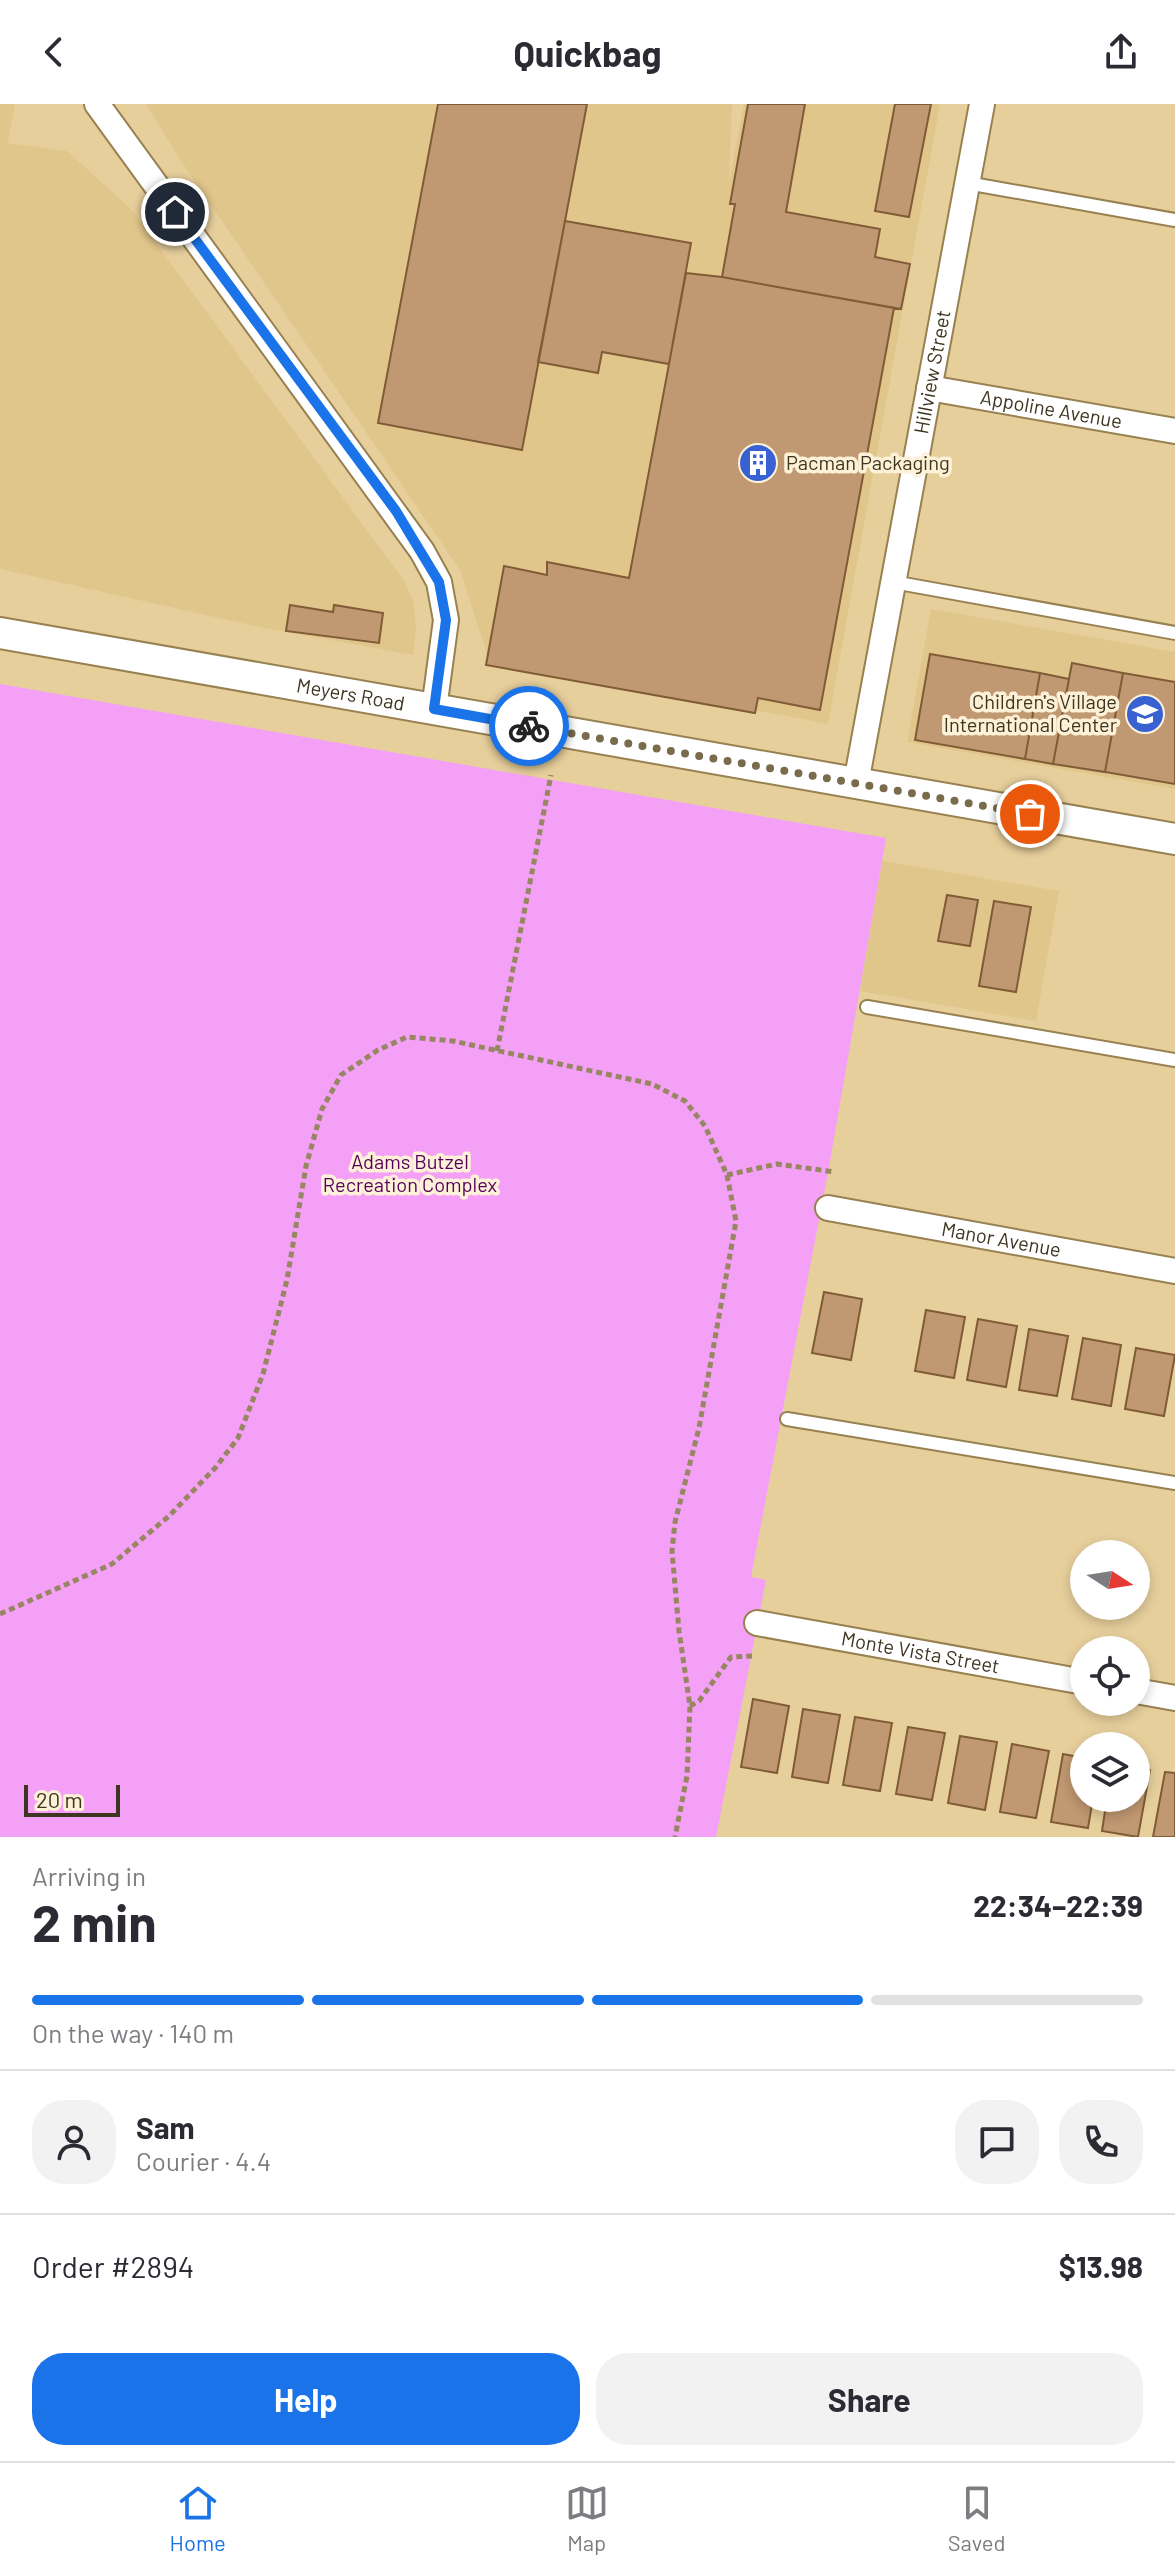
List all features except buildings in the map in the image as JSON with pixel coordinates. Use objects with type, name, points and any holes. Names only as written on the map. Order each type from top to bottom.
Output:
[{"type":"street","points":[[97,104],[422,551],[439,582],[446,620],[434,709]]},
{"type":"street","name":"Hillview Street","points":[[856,783],[982,104]]},
{"type":"street","name":"Appoline Avenue","points":[[929,388],[1175,431]]},
{"type":"street","name":"Meyers Road","points":[[0,633],[1175,839]]},
{"type":"street","name":"Manor Avenue","points":[[828,1208],[1175,1271]]},
{"type":"street","name":"Monte Vista Street","points":[[757,1623],[1070,1679]]},
{"type":"street","points":[[1150,1694],[1175,1698]]},
{"type":"lane","points":[[967,183],[1175,220]]},
{"type":"lane","points":[[893,582],[1175,633]]},
{"type":"lane","points":[[867,1007],[1175,1060]]},
{"type":"lane","points":[[787,1419],[1175,1483]]},
{"type":"path","points":[[497,1051],[551,775]]},
{"type":"path","points":[[0,1614],[112,1564],[169,1516],[216,1467],[238,1438],[263,1374],[287,1280],[306,1166],[322,1109],[341,1075],[378,1050],[407,1037],[453,1041],[652,1084],[685,1101],[705,1126],[727,1175],[736,1221],[699,1428],[675,1522],[672,1551],[690,1706],[687,1776],[675,1837]]},
{"type":"path","points":[[727,1175],[777,1164],[835,1172]]},
{"type":"path","points":[[690,1706],[699,1701],[731,1657],[752,1656]]},
{"type":"shaded area","points":[[0,104],[15,104],[8,143],[67,151],[131,209],[405,582],[414,603],[416,631],[413,655],[264,628],[0,569]]},
{"type":"shaded area","name":"Pacman Packaging","points":[[146,104],[732,104],[729,183],[744,104],[940,104],[828,724],[489,660],[460,570],[177,155]]},
{"type":"shaded area","points":[[931,609],[1175,652],[1175,789],[907,742]]},
{"type":"shaded area","points":[[882,861],[1059,891],[1036,1021],[860,991]]},
{"type":"green space","name":"Adams Butzel Recreation Complex","points":[[0,684],[886,838],[829,1167],[751,1577],[766,1580],[716,1837],[0,1837]]},
{"type":"way so far","points":[[529,726],[1030,814]]},
{"type":"place","name":"Pacman Packaging","points":[[758,463]]},
{"type":"place","name":"Children's Village International Center","points":[[1145,714]]},
{"type":"route","points":[[175,212],[396,511],[439,582],[446,620],[434,709],[529,726]]}]
